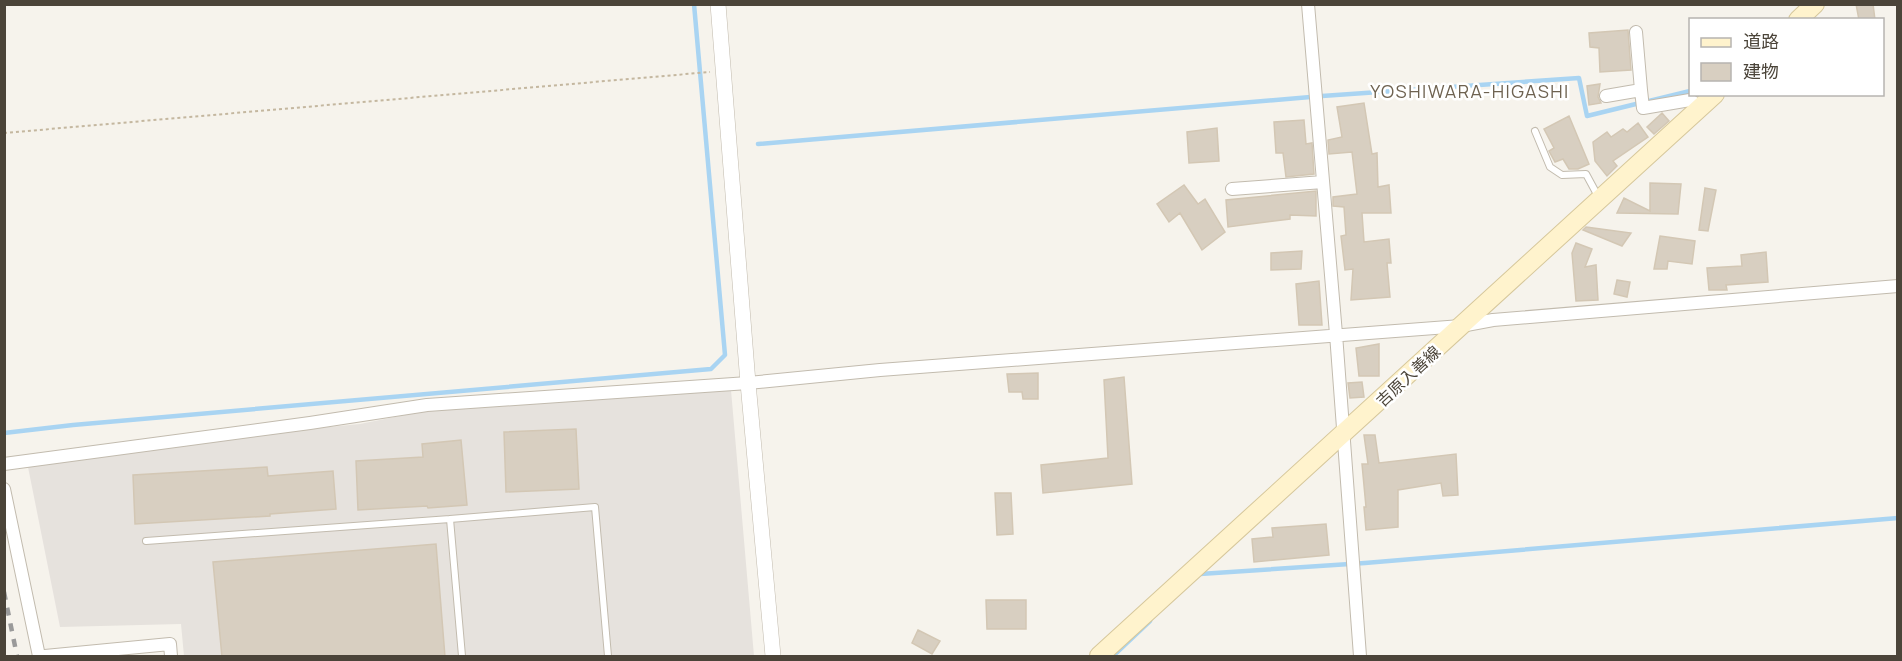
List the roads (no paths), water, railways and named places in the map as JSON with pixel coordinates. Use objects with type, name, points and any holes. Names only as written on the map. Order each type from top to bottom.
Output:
[{"type":"main road","points":[[1800,18],[1815,4]]},
{"type":"main road","name":"吉原入善線","points":[[1099,657],[1713,96]]},
{"type":"street","points":[[718,4],[748,383],[773,657]]},
{"type":"street","points":[[1308,4],[1360,657]]},
{"type":"street","points":[[1636,32],[1643,108],[1690,100],[1701,107]]},
{"type":"street","points":[[1606,96],[1641,90]]},
{"type":"street","points":[[1232,189],[1323,182]]},
{"type":"street","points":[[4,464],[427,405],[748,383],[880,370],[1461,326],[1493,320],[1898,286]]},
{"type":"street","points":[[4,489],[39,657]]},
{"type":"street","points":[[45,657],[170,644],[171,657]]},
{"type":"lane","points":[[1535,130],[1550,167],[1562,175],[1586,174],[1600,199]]},
{"type":"lane","points":[[146,542],[595,507],[608,657]]},
{"type":"lane","points":[[450,519],[462,657]]},
{"type":"waterway","points":[[4,433],[711,369],[725,355],[694,4]]},
{"type":"waterway","points":[[758,144],[1322,96],[1579,78],[1587,116],[1640,103]]},
{"type":"waterway","points":[[1649,101],[1689,91]]},
{"type":"waterway","points":[[1200,574],[1365,563],[1898,518]]},
{"type":"waterway","points":[[1113,656],[1150,621]]},
{"type":"railway","points":[[4,592],[17,656]]},
{"type":"district","name":"YOSHIWARA-HIGASHI","points":[[1470,92]]}]
